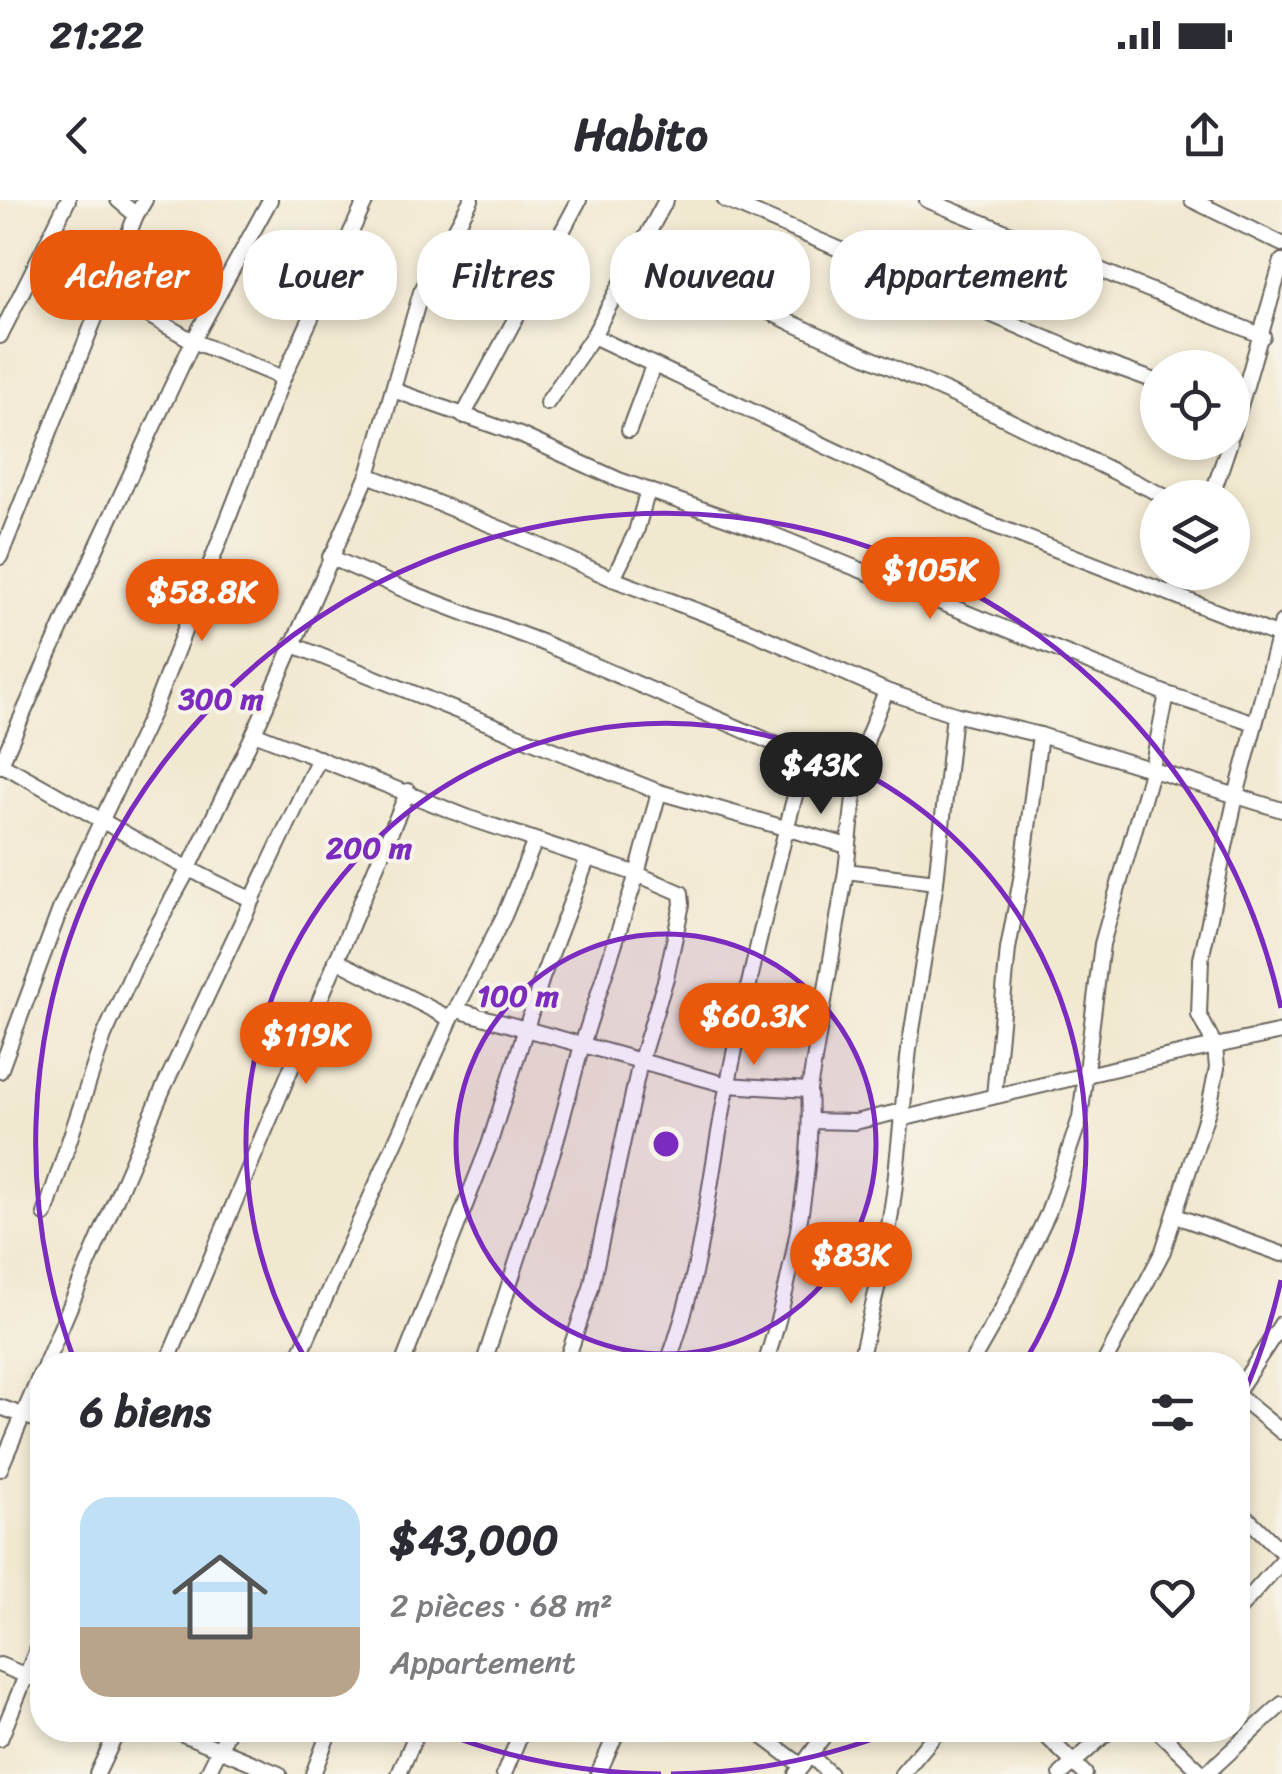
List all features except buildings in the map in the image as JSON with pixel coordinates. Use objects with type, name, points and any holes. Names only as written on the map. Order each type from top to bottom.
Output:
[{"type":"street","points":[[0,336],[68,200]]},
{"type":"street","points":[[118,200],[136,215]]},
{"type":"street","points":[[130,230],[145,200]]},
{"type":"street","points":[[253,900],[188,870],[103,819],[0,765],[194,342],[270,200]]},
{"type":"street","points":[[0,1072],[61,906],[153,711],[283,378],[366,200]]},
{"type":"street","points":[[44,1214],[104,1036],[254,733],[290,644],[368,475],[422,292],[470,200]]},
{"type":"street","points":[[464,416],[579,200]]},
{"type":"street","points":[[649,230],[666,200]]},
{"type":"street","points":[[726,200],[1140,375]]},
{"type":"street","points":[[927,200],[1263,336]]},
{"type":"street","points":[[1192,200],[1282,244]]},
{"type":"street","points":[[1250,372],[1282,262]]},
{"type":"street","points":[[548,403],[610,304]]},
{"type":"street","points":[[0,557],[94,320]]},
{"type":"street","points":[[156,320],[194,342],[283,378]]},
{"type":"street","points":[[786,320],[994,412],[1140,484]]},
{"type":"street","points":[[593,336],[988,523],[1280,629],[1236,796],[1198,984],[1201,1024],[1214,1046],[1216,1076],[1163,1250],[1110,1352]]},
{"type":"street","points":[[629,430],[654,366]]},
{"type":"street","points":[[393,390],[520,435],[648,490],[769,533],[1166,694],[1256,723]]},
{"type":"street","points":[[368,475],[886,690],[954,714],[1040,735],[1282,810]]},
{"type":"street","points":[[613,579],[636,532],[648,490]]},
{"type":"street","points":[[330,557],[541,642],[856,779]]},
{"type":"street","points":[[290,644],[658,792],[848,846]]},
{"type":"street","points":[[769,1352],[806,1182],[811,1122],[809,1090],[846,871],[856,779],[886,690]]},
{"type":"street","points":[[978,1352],[1048,1213],[1080,1118],[1102,944],[1152,768],[1166,694]]},
{"type":"street","points":[[861,1352],[884,1259],[909,1049],[936,882],[954,714]]},
{"type":"street","points":[[254,733],[534,841],[637,874],[676,890],[683,898],[666,978],[640,1062],[591,1288],[569,1352]]},
{"type":"street","points":[[994,1096],[1008,950],[1040,735]]},
{"type":"street","points":[[51,1352],[171,1071],[318,758]]},
{"type":"street","points":[[672,1352],[689,1305],[728,1086],[784,830],[805,758]]},
{"type":"street","points":[[171,1352],[408,791]]},
{"type":"street","points":[[487,1352],[555,1145],[658,792]]},
{"type":"street","points":[[111,802],[120,829]]},
{"type":"street","points":[[301,1352],[454,1015],[504,916],[534,841]]},
{"type":"street","points":[[407,1352],[489,1145],[524,1030],[586,860]]},
{"type":"street","points":[[846,871],[936,882]]},
{"type":"street","points":[[336,960],[454,1015],[582,1045],[728,1086],[809,1090]]},
{"type":"street","points":[[811,1122],[855,1122],[902,1115],[1282,1032]]},
{"type":"street","points":[[1176,1216],[1282,1254]]},
{"type":"street","points":[[1250,1374],[1282,1323]]},
{"type":"street","points":[[0,1469],[30,1400]]},
{"type":"street","points":[[1250,1404],[1282,1432]]},
{"type":"street","points":[[0,1408],[30,1417]]},
{"type":"street","points":[[1250,1521],[1282,1552]]},
{"type":"street","points":[[1250,1597],[1282,1561]]},
{"type":"street","points":[[0,1665],[30,1678]]},
{"type":"street","points":[[0,1739],[30,1667]]},
{"type":"street","points":[[1250,1733],[1282,1704]]},
{"type":"street","points":[[96,1774],[112,1742]]},
{"type":"street","points":[[200,1742],[279,1774]]},
{"type":"street","points":[[207,1774],[223,1742]]},
{"type":"street","points":[[312,1774],[325,1742]]},
{"type":"street","points":[[399,1774],[413,1742]]},
{"type":"street","points":[[504,1774],[517,1742]]},
{"type":"street","points":[[598,1774],[613,1742]]},
{"type":"street","points":[[770,1742],[802,1765],[830,1774]]},
{"type":"street","points":[[802,1765],[819,1742]]},
{"type":"street","points":[[902,1774],[929,1742]]},
{"type":"street","points":[[1053,1742],[1085,1774]]},
{"type":"street","points":[[1061,1774],[1095,1742]]},
{"type":"street","points":[[1170,1742],[1205,1774],[1240,1742]]}]
